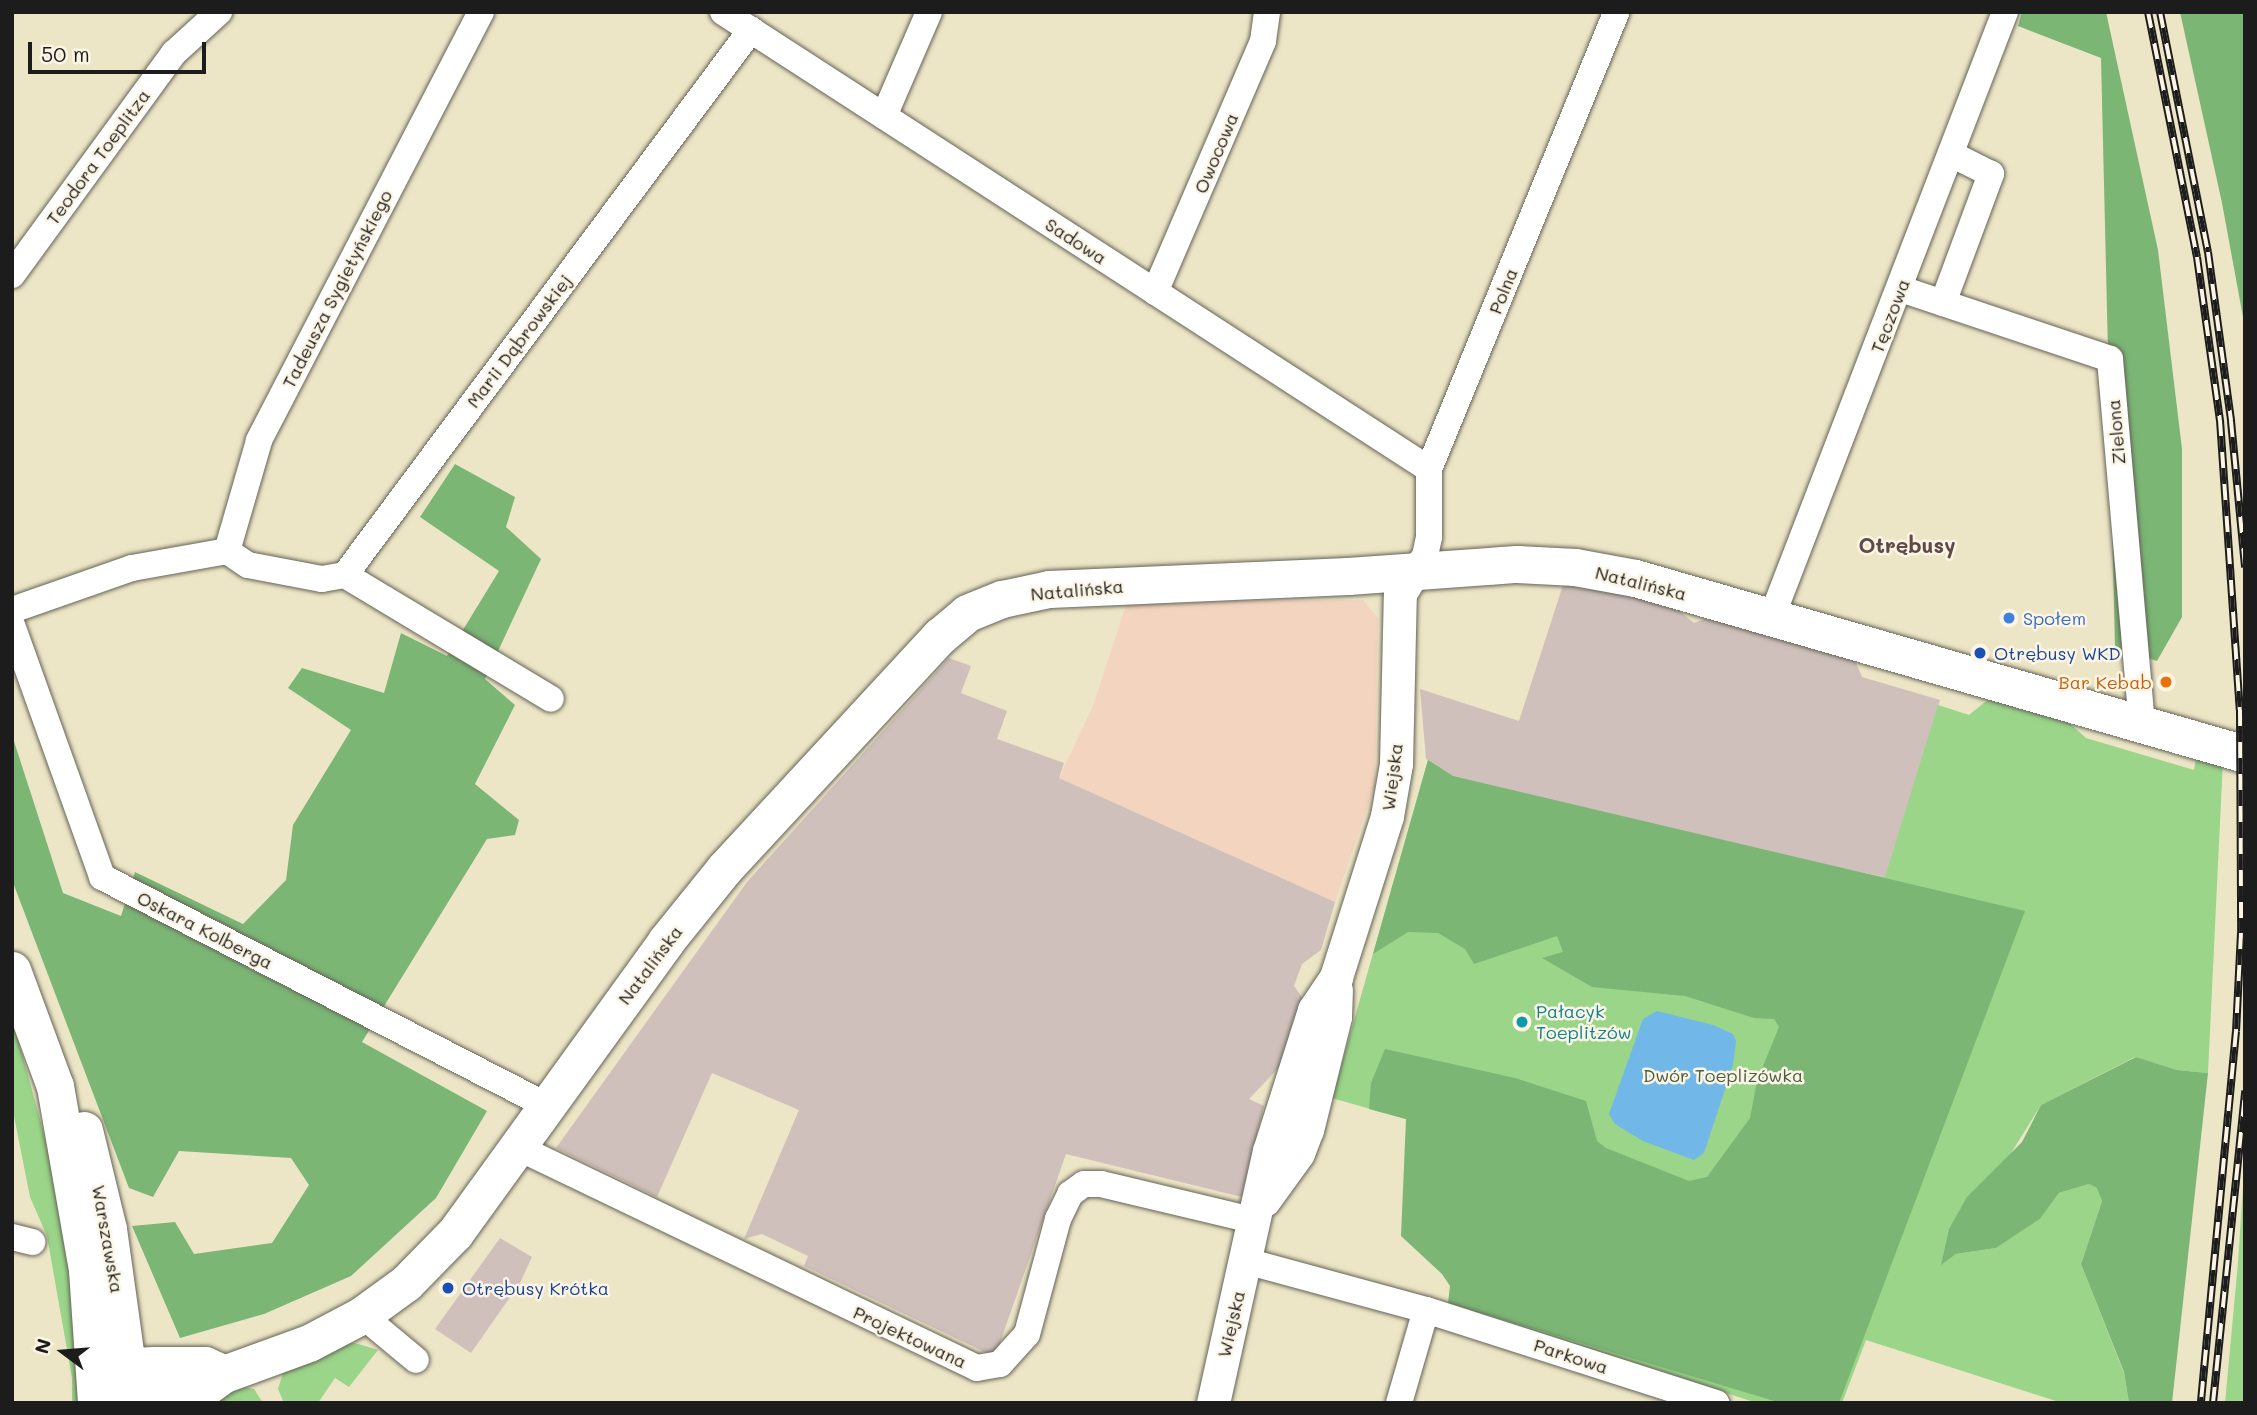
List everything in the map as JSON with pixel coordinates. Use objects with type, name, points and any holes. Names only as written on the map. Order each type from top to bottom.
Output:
[{"type":"main road","name":"Natalińska","points":[[132,1403],[203,1389],[224,1374],[309,1343],[362,1315],[433,1257],[724,869],[940,636],[967,613],[1002,599],[1049,589],[1413,572],[1517,564],[1575,567],[1634,578],[2245,754]]},
{"type":"main road","name":"Warszawska","points":[[12,970],[55,1086],[87,1270],[96,1395]]},
{"type":"main road","name":"Warszawska","points":[[55,1086],[78,1112],[90,1149],[108,1229],[132,1403]]},
{"type":"main road","points":[[96,1395],[129,1366],[205,1365],[224,1374]]},
{"type":"main road","points":[[96,1395],[132,1403]]},
{"type":"street","name":"Teodora Toeplitza","points":[[12,275],[169,59],[219,12]]},
{"type":"street","name":"Tadeusza Sygietyńskiego","points":[[238,558],[259,441],[481,12]]},
{"type":"street","name":"Sadowa","points":[[723,12],[1429,469]]},
{"type":"street","points":[[884,116],[929,12]]},
{"type":"street","name":"Owocowa","points":[[1155,292],[1264,41],[1267,12]]},
{"type":"street","name":"Polna","points":[[1413,572],[1424,556],[1429,537],[1429,469],[1616,12]]},
{"type":"street","name":"Tęczowa","points":[[1771,619],[1901,289],[2005,12]]},
{"type":"street","name":"Marii Dąbrowskiej","points":[[345,575],[751,30]]},
{"type":"street","points":[[1943,303],[1991,174],[1951,155]]},
{"type":"street","name":"Zielona","points":[[1901,289],[2110,359],[2142,725]]},
{"type":"street","points":[[12,610],[132,568],[238,558],[322,579],[345,575],[551,699]]},
{"type":"street","name":"Wiejska","points":[[1213,1403],[1258,1212],[1269,1151],[1314,1010],[1336,978],[1393,791],[1399,597],[1413,572]]},
{"type":"street","name":"Oskara Kolberga","points":[[12,625],[102,877],[546,1105]]},
{"type":"street","name":"Projektowana","points":[[517,1147],[983,1368],[1000,1364],[1027,1334],[1058,1219],[1070,1194],[1084,1184],[1101,1184],[1258,1212]]},
{"type":"street","name":"Parkowa","points":[[1246,1261],[1426,1310],[1716,1403]]},
{"type":"street","points":[[1399,1403],[1426,1310]]},
{"type":"street","points":[[362,1315],[416,1360]]},
{"type":"shaded area","points":[[1563,585],[1625,594],[1675,608],[1694,623],[1710,617],[1854,658],[1862,677],[1940,700],[1886,877],[1806,863],[1453,776],[1426,759],[1420,689],[1519,721]]},
{"type":"shaded area","points":[[1363,600],[1378,618],[1375,785],[1335,902],[1059,778],[1093,706],[1127,602]]},
{"type":"shaded area","points":[[949,658],[971,666],[961,693],[1007,711],[997,739],[1064,763],[1059,778],[1335,902],[1321,950],[1302,964],[1294,986],[1304,1000],[1283,1063],[1249,1099],[1264,1106],[1242,1197],[1066,1154],[995,1357],[804,1266],[808,1256],[762,1234],[744,1239],[799,1110],[712,1073],[657,1197],[556,1148],[747,882]]},
{"type":"shaded area","points":[[500,1238],[532,1257],[520,1283],[471,1353],[435,1329]]},
{"type":"green space","points":[[2022,12],[2106,12],[2158,250],[2182,449],[2182,617],[2157,661],[2115,647],[2101,58],[2018,26]]},
{"type":"green space","points":[[2180,12],[2245,12],[2245,328],[2222,203]]},
{"type":"green space","points":[[455,464],[515,497],[506,527],[541,559],[485,679],[515,705],[475,784],[519,820],[515,835],[487,839],[362,1042],[487,1111],[436,1198],[351,1276],[264,1314],[180,1338],[132,1226],[175,1222],[194,1254],[272,1243],[309,1185],[291,1158],[179,1151],[153,1197],[129,1188],[12,880],[12,735],[63,893],[121,916],[135,872],[243,924],[286,880],[293,825],[351,730],[288,688],[302,668],[384,693],[401,633],[447,656],[499,571],[420,517]]},
{"type":"green space","name":"Dwór Toeplizówka","points":[[1990,698],[2065,719],[2086,738],[2194,770],[2197,752],[2223,760],[2208,1073],[2177,1070],[2135,1057],[2041,1105],[1942,1264],[1956,1254],[1996,1248],[2040,1219],[2059,1193],[2089,1184],[2098,1188],[2102,1201],[2081,1264],[2124,1373],[2129,1403],[2062,1403],[1866,1340],[1842,1403],[1757,1403],[1474,1312],[1461,1135],[1332,1098],[1428,760],[1453,776],[1806,863],[1885,877],[1938,705],[1969,715]]},
{"type":"green space","name":"Dwór Toeplizówka","points":[[1428,760],[1453,776],[2025,911],[1839,1403],[1781,1403],[1448,1303],[1450,1286],[1442,1274],[1401,1236],[1406,1119],[1369,1109],[1371,1083],[1385,1049],[1515,1078],[1586,1101],[1597,1141],[1606,1148],[1689,1181],[1707,1177],[1750,1118],[1757,1081],[1779,1027],[1774,1019],[1754,1018],[1685,996],[1592,987],[1542,958],[1563,952],[1557,936],[1474,964],[1465,949],[1438,933],[1408,932],[1373,954]]},
{"type":"green space","points":[[12,1017],[61,1196],[86,1403],[72,1403],[72,1378],[47,1236],[30,1197],[12,1106]]},
{"type":"green space","points":[[2136,1057],[2177,1070],[2208,1073],[2172,1403],[2129,1403],[2124,1372],[2081,1264],[2102,1201],[2097,1188],[2089,1184],[2059,1193],[2040,1219],[1996,1248],[1956,1254],[1941,1265],[1949,1229],[1967,1197],[2022,1142],[2041,1105]]},
{"type":"green space","points":[[2245,1156],[2245,1403],[2225,1403],[2238,1263]]},
{"type":"green space","points":[[355,1343],[378,1350],[349,1387],[335,1378],[318,1403],[284,1403],[278,1389],[283,1373],[339,1344]]},
{"type":"green space","points":[[243,1387],[254,1389],[263,1403],[193,1403],[206,1393]]},
{"type":"water","points":[[1657,1011],[1713,1025],[1733,1034],[1736,1041],[1733,1065],[1704,1153],[1694,1160],[1643,1141],[1615,1124],[1609,1114],[1643,1019]]},
{"type":"railway","points":[[2148,12],[2197,257],[2220,420],[2240,710],[2241,933],[2236,1031],[2201,1403]]},
{"type":"railway","points":[[2160,12],[2208,252],[2231,421],[2245,567]]},
{"type":"railway","points":[[2213,1403],[2245,1091]]},
{"type":"place","name":"Społem","points":[[2009,618]]},
{"type":"place","name":"Otrębusy WKD","points":[[1980,653]]},
{"type":"place","name":"Bar Kebab","points":[[2166,682]]},
{"type":"place","name":"Pałacyk Toeplitzów","points":[[1522,1022]]},
{"type":"place","name":"Otrębusy Krótka","points":[[448,1288]]},
{"type":"district","name":"Otrębusy","points":[[1907,545]]}]
